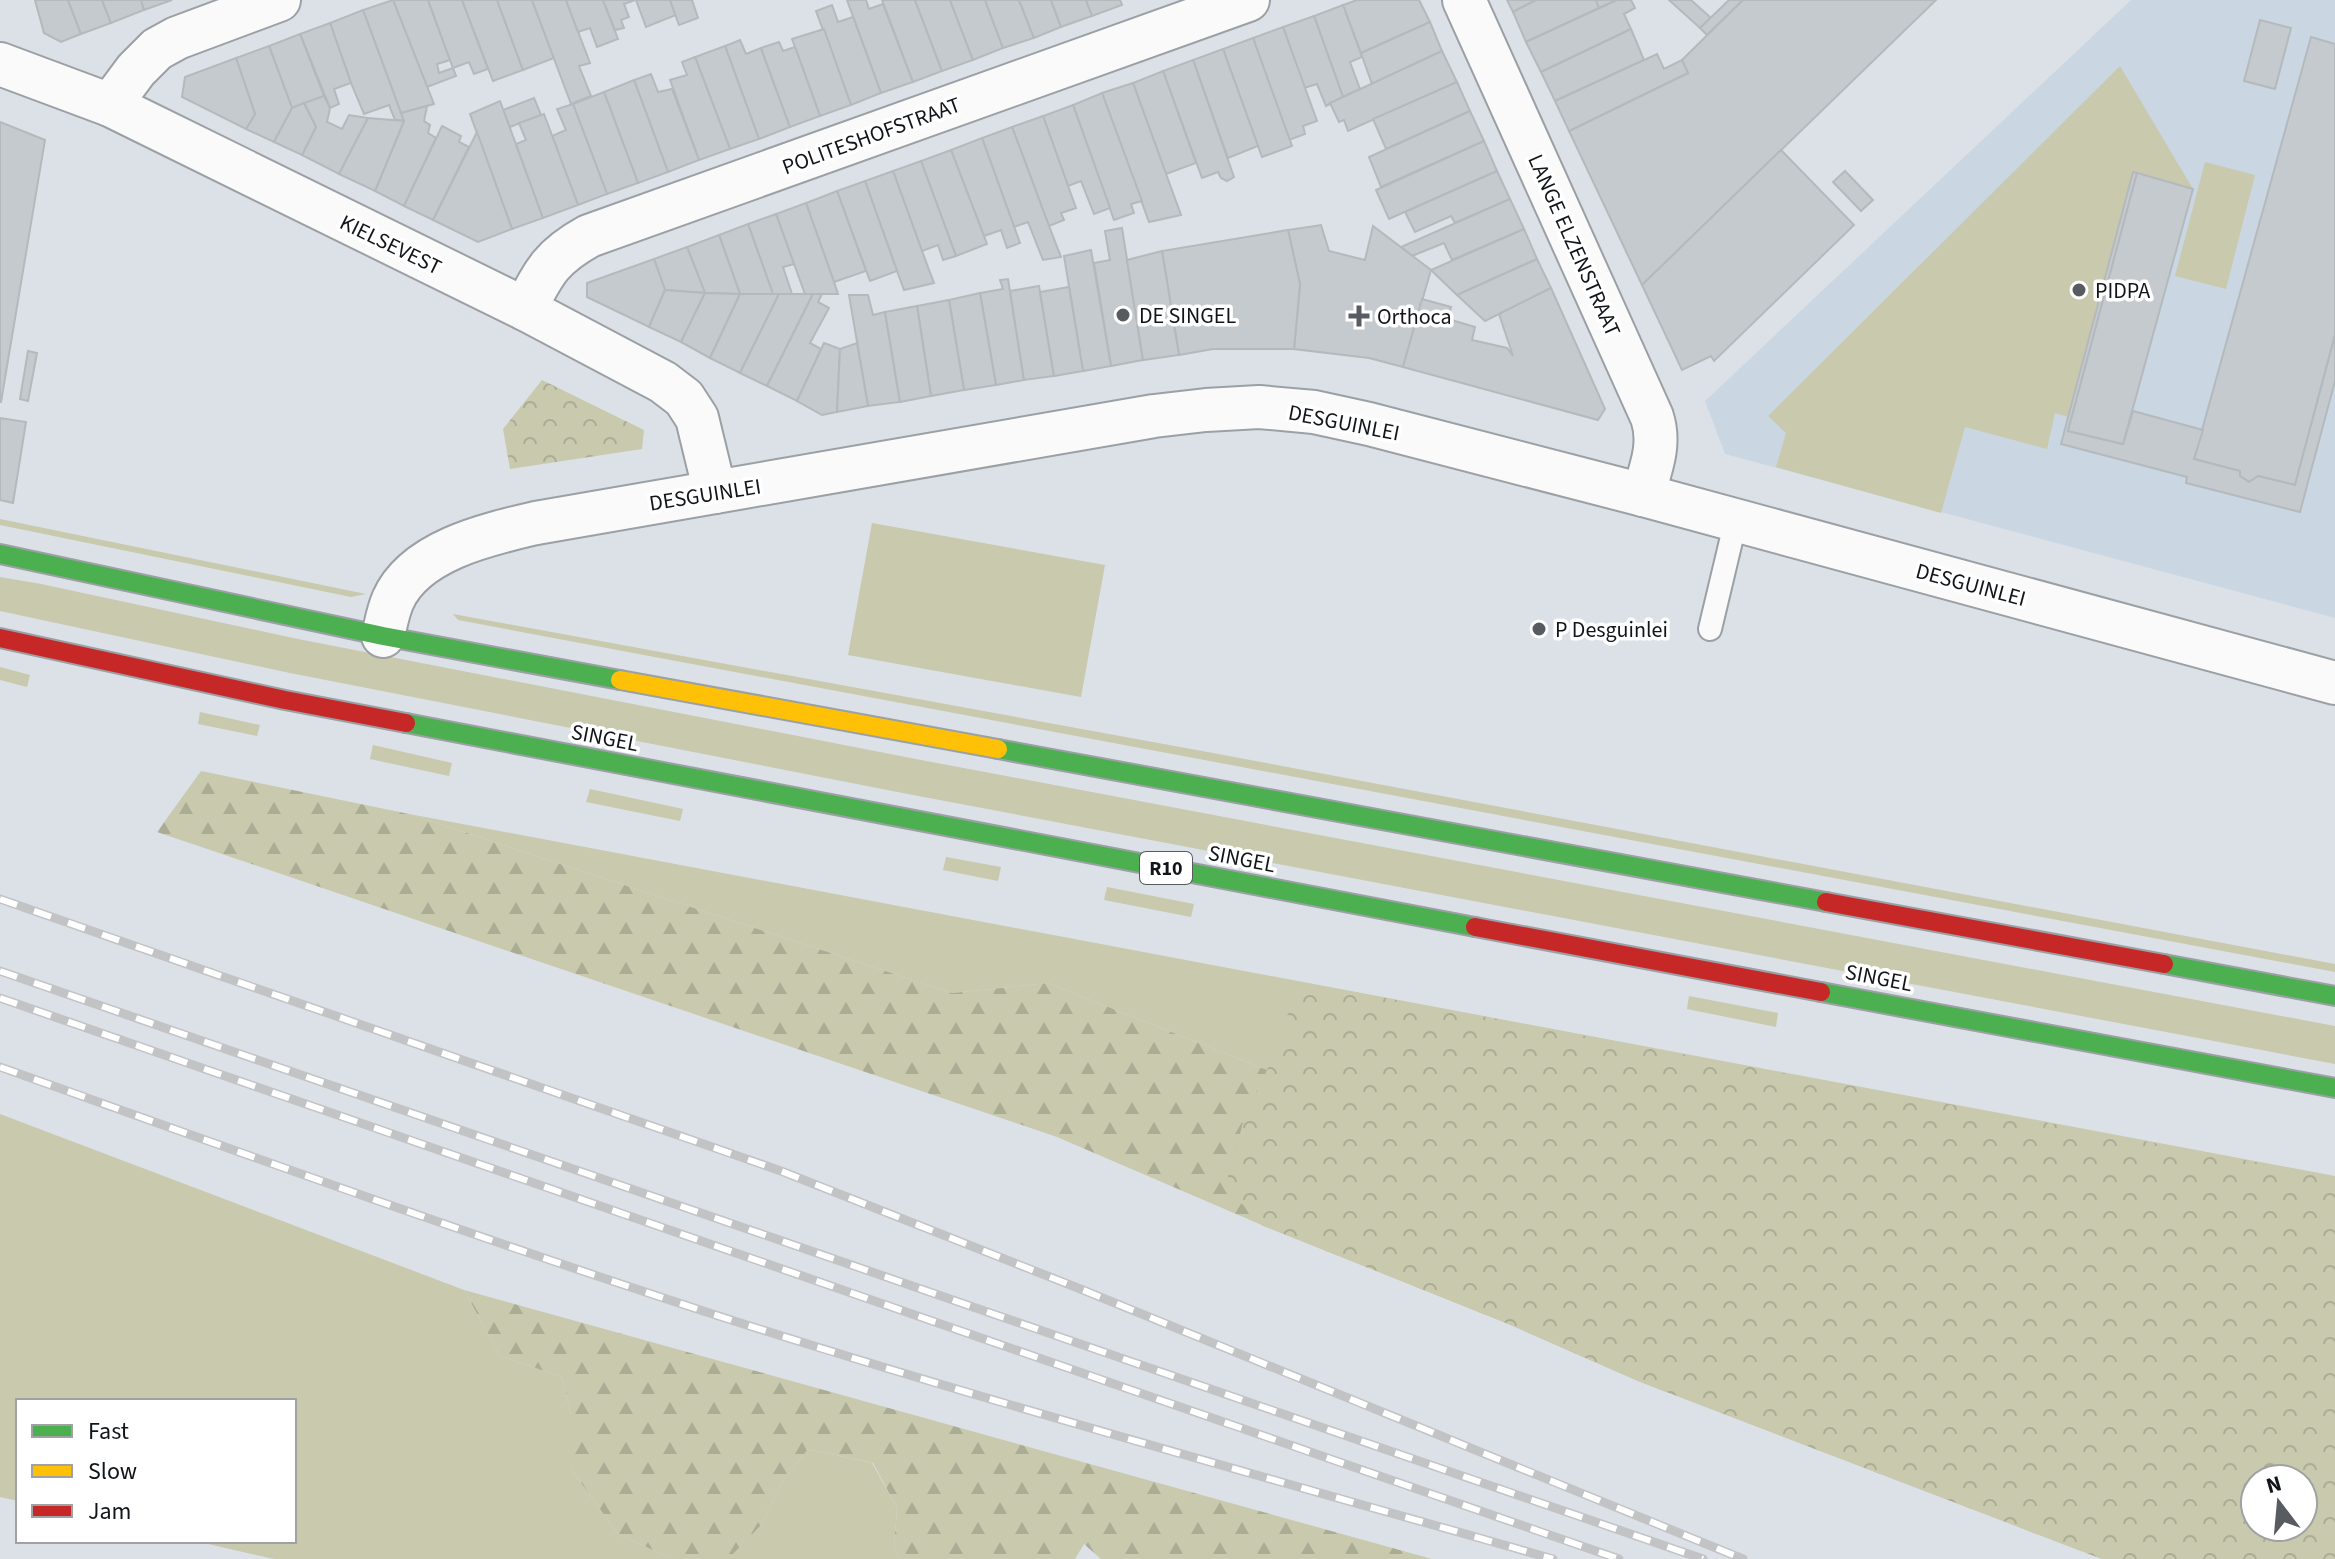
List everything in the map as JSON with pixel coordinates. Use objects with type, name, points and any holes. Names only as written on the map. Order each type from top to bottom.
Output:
[{"type":"main road","points":[[0,554],[383,636],[2335,996]]},
{"type":"main road","name":"SINGEL","points":[[0,638],[285,700],[786,797],[2335,1088]]},
{"type":"street","points":[[110,105],[136,70],[157,49],[177,38],[279,0]]},
{"type":"street","name":"POLITESHOFSTRAAT","points":[[525,309],[545,271],[565,249],[589,236],[1248,0]]},
{"type":"street","name":"LANGE ELZENSTRAAT","points":[[1464,0],[1652,417],[1657,432],[1657,447],[1643,495]]},
{"type":"street","name":"KIELSEVEST","points":[[0,64],[110,105],[525,309],[663,382],[684,398],[697,418],[715,492]]},
{"type":"street","name":"DESGUINLEI","points":[[383,636],[393,600],[400,589],[440,553],[473,537],[536,523],[1154,416],[1259,407],[1341,418],[1643,495],[2335,683]]},
{"type":"lane","points":[[1710,629],[1736,520]]},
{"type":"shaded area","name":"PIDPA","points":[[2131,0],[2335,0],[2335,618],[1725,454],[1705,401]]},
{"type":"green space","points":[[2120,66],[2193,189],[2133,173],[2068,417],[2055,413],[2047,449],[1965,427],[1941,513],[1776,467],[1786,433],[1768,416]]},
{"type":"green space","points":[[2205,162],[2255,175],[2226,289],[2175,276]]},
{"type":"green space","points":[[542,380],[644,430],[642,449],[510,469],[503,429]]},
{"type":"green space","points":[[0,519],[366,594],[351,597],[0,525]]},
{"type":"green space","points":[[872,523],[1105,565],[1081,697],[848,655]]},
{"type":"green space","points":[[0,577],[298,639],[921,760],[2335,1026],[2335,1064],[913,795],[290,673],[0,611]]},
{"type":"green space","points":[[453,614],[2335,964],[2335,972],[458,620]]},
{"type":"green space","points":[[0,667],[30,675],[27,687],[0,680]]},
{"type":"green space","points":[[200,712],[260,725],[257,736],[198,724]]},
{"type":"green space","points":[[373,745],[452,763],[449,776],[370,759]]},
{"type":"green space","points":[[201,771],[409,814],[952,993],[1048,983],[2046,1380],[2335,1273],[2335,1559],[2102,1559],[1638,1381],[1057,1137],[157,832]]},
{"type":"green space","points":[[590,789],[683,809],[680,821],[586,802]]},
{"type":"green space","points":[[409,814],[2335,1176],[2335,1273],[2046,1380],[1048,983],[952,993]]},
{"type":"green space","points":[[946,857],[1001,867],[998,881],[943,870]]},
{"type":"green space","points":[[1107,887],[1194,904],[1191,917],[1104,900]]},
{"type":"green space","points":[[1300,982],[2335,1177],[2335,1559],[2102,1559],[1638,1381],[1506,1323],[1264,1226],[1225,1187],[1246,1112],[1267,1070]]},
{"type":"green space","points":[[1689,996],[1778,1013],[1776,1027],[1687,1009]]},
{"type":"green space","points":[[0,1114],[464,1290],[500,1356],[562,1377],[571,1415],[571,1469],[618,1534],[670,1558],[761,1525],[782,1482],[808,1449],[872,1463],[897,1508],[894,1545],[899,1559],[274,1559],[204,1543],[296,1543],[296,1399],[16,1399],[16,1501],[0,1497]]},
{"type":"green space","points":[[464,1290],[1432,1559],[1101,1559],[1084,1544],[1075,1559],[899,1559],[894,1545],[897,1508],[873,1463],[808,1449],[782,1482],[761,1525],[731,1556],[670,1558],[618,1534],[571,1469],[571,1415],[562,1377],[500,1356]]},
{"type":"building","points":[[35,0],[68,0],[81,34],[61,42],[44,33]]},
{"type":"building","points":[[68,0],[102,0],[111,23],[81,34]]},
{"type":"building","points":[[102,0],[141,0],[144,10],[111,23]]},
{"type":"building","points":[[141,0],[172,0],[144,10]]},
{"type":"building","points":[[393,0],[428,0],[450,60],[437,64],[439,73],[453,68],[456,76],[427,87]]},
{"type":"building","points":[[393,0],[434,104],[401,113],[363,10]]},
{"type":"building","points":[[428,0],[462,0],[488,69],[474,74],[469,62],[453,68]]},
{"type":"building","points":[[462,0],[497,0],[523,70],[493,81]]},
{"type":"building","points":[[497,0],[532,0],[554,58],[523,70]]},
{"type":"building","points":[[532,0],[566,0],[590,63],[579,66],[591,96],[571,104]]},
{"type":"building","points":[[566,0],[603,0],[618,39],[597,47],[590,28],[578,32]]},
{"type":"building","points":[[603,0],[635,0],[624,4],[629,17],[621,20],[624,28],[615,30]]},
{"type":"building","points":[[636,0],[670,0],[676,15],[646,27]]},
{"type":"building","points":[[670,0],[692,0],[698,18],[679,25]]},
{"type":"building","points":[[847,0],[866,0],[869,9],[883,4],[913,82],[881,93]]},
{"type":"building","points":[[882,0],[915,0],[942,71],[913,82]]},
{"type":"building","points":[[915,0],[950,0],[973,60],[942,71]]},
{"type":"building","points":[[950,0],[985,0],[1003,48],[973,60]]},
{"type":"building","points":[[985,0],[1019,0],[1034,38],[1003,48]]},
{"type":"building","points":[[1019,0],[1051,0],[1061,27],[1034,38]]},
{"type":"building","points":[[1051,0],[1086,0],[1092,16],[1061,27]]},
{"type":"building","points":[[1086,0],[1120,0],[1122,5],[1092,16]]},
{"type":"building","points":[[1357,0],[1419,0],[1430,22],[1361,53],[1343,5]]},
{"type":"building","points":[[1507,0],[1536,0],[1513,12]]},
{"type":"building","points":[[1536,0],[1596,0],[1599,8],[1526,42],[1513,12]]},
{"type":"building","points":[[1596,0],[1617,0],[1599,8]]},
{"type":"building","points":[[1617,0],[1631,0],[1635,8],[1624,14],[1631,29],[1541,72],[1526,42]]},
{"type":"building","points":[[1669,0],[1691,0],[1711,18],[1700,28]]},
{"type":"building","points":[[1729,0],[1743,0],[1707,35],[1700,28]]},
{"type":"building","points":[[1743,0],[1936,0],[1642,285],[1569,131],[1688,73],[1682,60]]},
{"type":"building","points":[[832,5],[838,22],[853,17],[881,93],[851,105],[816,11]]},
{"type":"building","points":[[1343,5],[1362,57],[1350,62],[1360,89],[1343,97],[1314,16]]},
{"type":"building","points":[[363,10],[404,121],[395,120],[389,105],[364,114],[351,83],[330,23]]},
{"type":"building","points":[[1314,16],[1343,97],[1326,106],[1317,84],[1304,88],[1283,27]]},
{"type":"building","points":[[2260,20],[2291,28],[2275,89],[2244,81]]},
{"type":"building","points":[[1430,22],[1442,51],[1372,84],[1361,53]]},
{"type":"building","points":[[330,23],[351,83],[334,89],[339,104],[330,108],[300,34]]},
{"type":"building","points":[[1283,27],[1317,121],[1303,126],[1305,134],[1289,140],[1253,38]]},
{"type":"building","points":[[824,29],[851,105],[820,116],[792,39]]},
{"type":"building","points":[[1631,29],[1644,60],[1555,101],[1541,72]]},
{"type":"building","points":[[300,34],[324,96],[292,108],[269,46]]},
{"type":"building","points":[[2311,37],[2335,44],[2335,335],[2295,485],[2258,476],[2249,482],[2240,476],[2240,471],[2194,459]]},
{"type":"building","points":[[1253,38],[1292,146],[1262,157],[1223,49]]},
{"type":"building","points":[[740,40],[746,54],[761,48],[790,127],[759,139],[725,46]]},
{"type":"building","points":[[779,42],[783,51],[795,47],[820,116],[790,127],[761,48]]},
{"type":"building","points":[[269,46],[292,108],[274,142],[246,129],[255,114],[236,58]]},
{"type":"building","points":[[725,46],[759,139],[730,149],[695,57]]},
{"type":"building","points":[[1223,49],[1258,146],[1228,158],[1193,60]]},
{"type":"building","points":[[1442,51],[1457,82],[1348,131],[1344,120],[1339,122],[1330,103]]},
{"type":"building","points":[[1657,54],[1664,69],[1682,60],[1688,73],[1569,131],[1555,101]]},
{"type":"building","points":[[695,57],[730,149],[699,160],[670,80],[687,75],[682,62]]},
{"type":"building","points":[[236,58],[255,114],[246,129],[182,97],[185,77]]},
{"type":"building","points":[[1193,60],[1234,177],[1227,181],[1218,172],[1202,178],[1163,71]]},
{"type":"building","points":[[1163,71],[1196,163],[1166,174],[1133,83]]},
{"type":"building","points":[[651,74],[658,92],[672,89],[699,160],[668,172],[634,80]]},
{"type":"building","points":[[634,80],[668,172],[638,183],[604,92]]},
{"type":"building","points":[[1457,82],[1470,111],[1386,149],[1373,119]]},
{"type":"building","points":[[1133,83],[1181,215],[1149,222],[1102,93]]},
{"type":"building","points":[[604,92],[638,183],[607,194],[573,104]]},
{"type":"building","points":[[1102,93],[1142,201],[1131,204],[1134,213],[1114,220],[1073,105]]},
{"type":"building","points":[[324,96],[330,108],[327,122],[342,129],[349,115],[368,118],[339,174],[302,155],[316,127],[304,103]]},
{"type":"building","points":[[534,98],[541,115],[510,127],[503,110]]},
{"type":"building","points":[[500,101],[543,218],[512,229],[470,114]]},
{"type":"building","points":[[304,103],[316,127],[302,155],[274,142],[292,108]]},
{"type":"building","points":[[573,104],[607,194],[578,205],[552,136],[566,130],[557,109]]},
{"type":"building","points":[[1073,105],[1110,208],[1094,214],[1081,181],[1068,186],[1043,116]]},
{"type":"building","points":[[427,106],[424,121],[430,125],[428,133],[436,138],[404,206],[375,191],[404,121],[401,113]]},
{"type":"building","points":[[1470,111],[1484,141],[1381,187],[1369,157]]},
{"type":"building","points":[[544,114],[578,205],[543,218],[516,144],[526,140],[519,123]]},
{"type":"building","points":[[1043,116],[1076,208],[1061,213],[1064,220],[1049,226],[1012,127]]},
{"type":"building","points":[[368,118],[404,121],[375,191],[339,174]]},
{"type":"building","points":[[0,122],[45,140],[1,402],[0,402]]},
{"type":"building","points":[[442,126],[461,136],[459,142],[469,147],[433,220],[404,206]]},
{"type":"building","points":[[1012,127],[1061,257],[1043,260],[1028,222],[1014,227],[982,138]]},
{"type":"building","points":[[477,132],[512,229],[478,242],[433,220]]},
{"type":"building","points":[[982,138],[1020,243],[1007,248],[1001,230],[984,236],[951,150]]},
{"type":"building","points":[[1484,141],[1497,171],[1389,219],[1376,190]]},
{"type":"building","points":[[951,150],[987,244],[956,256],[921,161]]},
{"type":"building","points":[[1781,150],[1854,225],[1714,361],[1711,356],[1682,370],[1642,285]]},
{"type":"building","points":[[921,161],[956,256],[943,260],[938,245],[922,251],[893,171]]},
{"type":"building","points":[[893,171],[934,283],[904,290],[865,181]]},
{"type":"building","points":[[1497,171],[1510,199],[1455,223],[1451,216],[1415,232],[1405,212]]},
{"type":"building","points":[[1845,171],[1873,200],[1861,211],[1833,182]]},
{"type":"building","points":[[2133,172],[2137,173],[2068,431],[2123,444],[2133,411],[2203,430],[2194,459],[2240,471],[2240,476],[2249,482],[2258,476],[2295,485],[2335,335],[2335,381],[2300,512],[2186,483],[2187,477],[2061,444]]},
{"type":"building","points":[[2137,173],[2193,189],[2123,444],[2068,431]]},
{"type":"building","points":[[865,181],[897,271],[870,281],[837,191]]},
{"type":"building","points":[[837,191],[866,271],[834,282],[806,203]]},
{"type":"building","points":[[1510,199],[1524,229],[1452,260],[1444,243],[1412,256],[1401,247]]},
{"type":"building","points":[[806,203],[838,294],[805,294],[776,214]]},
{"type":"building","points":[[776,214],[794,264],[783,267],[792,294],[773,294],[748,224]]},
{"type":"building","points":[[748,224],[773,294],[740,294],[719,235]]},
{"type":"building","points":[[1321,225],[1329,251],[1365,260],[1373,226],[1431,270],[1403,367],[1369,358],[1294,349],[1300,284],[1288,230]]},
{"type":"building","points":[[1122,228],[1143,360],[1111,366],[1094,263],[1110,260],[1105,231]]},
{"type":"building","points":[[1524,229],[1537,259],[1457,295],[1431,270]]},
{"type":"building","points":[[1288,230],[1300,284],[1294,349],[1213,349],[1179,355],[1162,251]]},
{"type":"building","points":[[719,235],[740,294],[705,293],[687,247]]},
{"type":"building","points":[[687,247],[705,293],[665,290],[654,259]]},
{"type":"building","points":[[1091,250],[1111,366],[1083,371],[1064,256]]},
{"type":"building","points":[[1162,251],[1179,355],[1143,360],[1127,260]]},
{"type":"building","points":[[654,259],[665,290],[649,327],[587,297],[587,283]]},
{"type":"building","points":[[1537,259],[1551,288],[1485,321],[1457,295]]},
{"type":"building","points":[[1008,279],[1024,380],[996,385],[980,293],[1003,289],[1000,280]]},
{"type":"building","points":[[1039,286],[1054,376],[1024,380],[1010,291]]},
{"type":"building","points":[[1069,287],[1083,371],[1054,376],[1040,292]]},
{"type":"building","points":[[1551,288],[1605,409],[1598,420],[1403,367],[1422,299],[1451,307],[1448,319],[1475,327],[1472,340],[1507,348],[1513,356],[1499,314]]},
{"type":"building","points":[[665,290],[705,293],[681,342],[649,327]]},
{"type":"building","points":[[705,293],[740,294],[710,358],[681,342]]},
{"type":"building","points":[[980,293],[996,385],[964,390],[949,300]]},
{"type":"building","points":[[740,294],[779,294],[740,373],[710,358]]},
{"type":"building","points":[[779,294],[813,294],[767,386],[740,373]]},
{"type":"building","points":[[813,294],[822,294],[818,302],[829,308],[810,343],[821,349],[797,401],[767,386]]},
{"type":"building","points":[[849,295],[868,295],[873,315],[885,312],[900,402],[868,406]]},
{"type":"building","points":[[949,300],[964,390],[931,396],[917,306]]},
{"type":"building","points":[[917,306],[931,396],[900,402],[885,312]]},
{"type":"building","points":[[824,343],[840,349],[837,412],[822,415],[797,401]]},
{"type":"building","points":[[857,343],[868,406],[837,412],[840,349]]},
{"type":"building","points":[[28,351],[37,353],[28,401],[20,399]]},
{"type":"building","points":[[0,418],[26,422],[13,503],[0,500]]},
{"type":"railway","points":[[0,899],[781,1171],[1083,1290],[1743,1559]]},
{"type":"railway","points":[[0,971],[1703,1559]]},
{"type":"railway","points":[[0,998],[1619,1559]]},
{"type":"railway","points":[[0,1067],[454,1227],[728,1319],[1036,1412],[1553,1559]]},
{"type":"traffic: fast","points":[[0,554],[383,636],[620,680]]},
{"type":"traffic: fast","points":[[406,723],[1475,927]]},
{"type":"traffic: fast","points":[[998,749],[1826,902]]},
{"type":"traffic: fast","points":[[2164,964],[2335,996]]},
{"type":"traffic: fast","points":[[1821,992],[2335,1088]]},
{"type":"traffic: slow","points":[[620,680],[998,749]]},
{"type":"traffic: jam","points":[[0,638],[406,723]]},
{"type":"traffic: jam","points":[[1826,902],[2164,964]]},
{"type":"traffic: jam","points":[[1475,927],[1821,992]]},
{"type":"place","name":"PIDPA","points":[[2079,290]]},
{"type":"place","name":"DE SINGEL","points":[[1123,315]]},
{"type":"place","name":"Orthoca","points":[[1359,316]]},
{"type":"place","name":"P Desguinlei","points":[[1539,629]]}]
